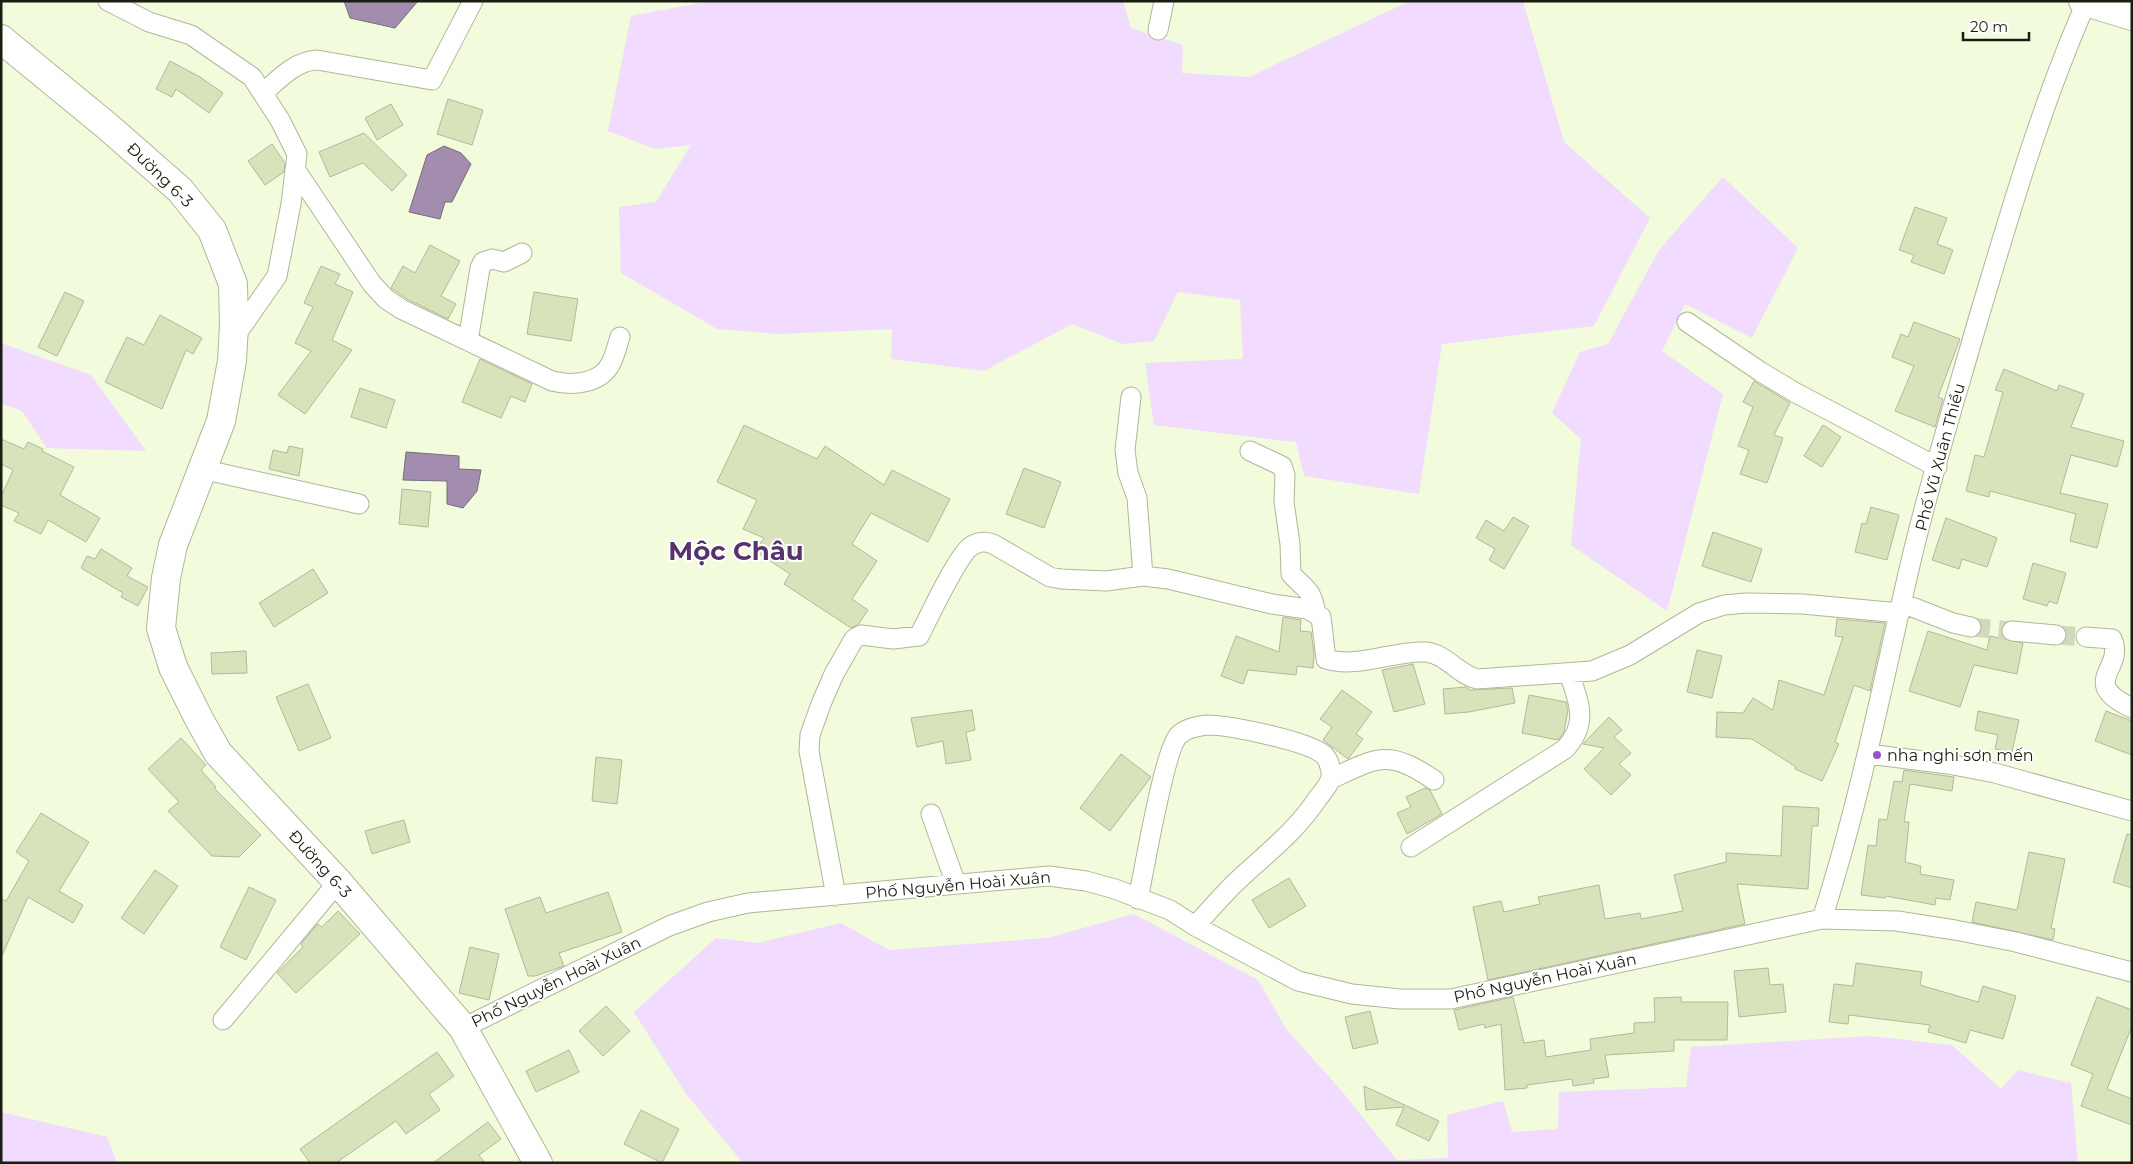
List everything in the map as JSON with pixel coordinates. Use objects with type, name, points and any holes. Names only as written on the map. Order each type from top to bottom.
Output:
[{"type":"main road","points":[[2085,2],[2132,16]]},
{"type":"main road","name":"Đường 6-3","points":[[1,39],[107,126],[180,190],[212,230],[233,284],[232,361],[220,421],[174,545],[166,578],[161,628],[174,667],[194,710],[218,753],[338,882],[463,1028],[538,1163]]},
{"type":"street","points":[[108,1],[150,22],[191,35],[252,77],[297,154],[277,276],[233,339]]},
{"type":"street","points":[[263,93],[294,67],[306,60],[317,60],[432,80],[473,1]]},
{"type":"street","name":"Phố Vũ Xuân Thiều","points":[[1822,919],[1843,852],[1868,754],[1911,560],[1937,467],[2032,142],[2064,52],[2085,2]]},
{"type":"street","points":[[1158,30],[1163,4]]},
{"type":"street","points":[[295,169],[372,284],[400,310],[552,382],[564,384],[591,380],[604,373],[611,364],[620,337]]},
{"type":"street","points":[[468,341],[480,268],[483,262],[492,259],[504,262],[522,253]]},
{"type":"street","points":[[1687,322],[1789,389],[1937,467]]},
{"type":"street","points":[[1131,397],[1125,450],[1128,473],[1137,498],[1143,576]]},
{"type":"street","points":[[1250,450],[1282,466],[1285,475],[1284,502],[1290,544],[1291,574],[1307,587],[1312,595],[1316,613]]},
{"type":"street","points":[[200,471],[359,504]]},
{"type":"street","points":[[836,896],[809,751],[810,735],[834,674],[854,639],[861,635],[893,639],[919,636],[960,560],[969,547],[976,543],[985,542],[993,544],[1050,577],[1061,580],[1106,581],[1143,576],[1168,579],[1316,613],[1321,617],[1323,625],[1326,659],[1332,661],[1354,661],[1404,653],[1429,653],[1443,659],[1470,677],[1477,678],[1592,671],[1630,655],[1699,613],[1724,605],[1746,602],[1901,608],[1971,627]]},
{"type":"street","points":[[2012,631],[2056,635]]},
{"type":"street","points":[[2086,637],[2112,639],[2115,646],[2105,684],[2106,691],[2110,696],[2132,708]]},
{"type":"street","points":[[1411,847],[1565,749],[1577,733],[1580,721],[1578,700],[1569,673]]},
{"type":"street","points":[[1138,899],[1164,774],[1174,742],[1179,734],[1189,729],[1207,725],[1280,738],[1308,747],[1324,755],[1330,767],[1331,779]]},
{"type":"street","points":[[1868,754],[1948,764],[1995,773],[2132,811]]},
{"type":"street","points":[[1195,926],[1234,884],[1300,822],[1331,779],[1363,763],[1389,758],[1412,766],[1434,780]]},
{"type":"street","points":[[930,814],[956,884]]},
{"type":"street","name":"Phố Nguyễn Hoài Xuân","points":[[463,1028],[670,926],[708,912],[748,903],[1049,876],[1086,881],[1115,889],[1170,910],[1195,926],[1298,981],[1352,994],[1400,999],[1450,999],[1822,919],[1897,921],[1955,930],[2016,942],[2132,972]]},
{"type":"street","points":[[223,1020],[338,882]]},
{"type":"shaded area","points":[[344,1],[418,1],[395,28],[350,18]]},
{"type":"shaded area","points":[[711,1],[1123,1],[1131,28],[1183,45],[1182,73],[1249,77],[1410,1],[1523,1],[1564,142],[1650,218],[1594,326],[1442,344],[1419,494],[1304,476],[1296,442],[1154,425],[1145,363],[1243,359],[1240,300],[1178,292],[1154,341],[1123,344],[1072,324],[984,371],[891,359],[892,329],[778,334],[717,329],[621,273],[619,207],[656,202],[691,145],[655,149],[608,131],[631,16]]},
{"type":"shaded area","points":[[444,146],[461,153],[471,164],[452,202],[445,202],[440,219],[409,212],[427,155]]},
{"type":"shaded area","points":[[1723,177],[1798,248],[1752,338],[1685,304],[1662,351],[1723,394],[1667,611],[1571,545],[1581,439],[1552,413],[1580,352],[1608,344],[1659,250]]},
{"type":"shaded area","points":[[1,343],[91,375],[146,451],[47,448],[22,411],[1,403]]},
{"type":"shaded area","points":[[406,452],[459,456],[459,469],[481,470],[477,491],[463,508],[447,504],[447,481],[403,480]]},
{"type":"shaded area","points":[[1134,914],[1258,980],[1287,1030],[1340,1089],[1397,1160],[1448,1158],[1447,1115],[1503,1101],[1512,1132],[1558,1129],[1559,1092],[1686,1087],[1691,1047],[1870,1036],[1952,1045],[2001,1089],[2018,1070],[2071,1083],[2078,1163],[743,1163],[686,1094],[634,1012],[716,938],[758,943],[841,923],[889,950],[1047,938]]},
{"type":"shaded area","points":[[1,1112],[107,1137],[117,1163],[1,1163]]},
{"type":"building","points":[[170,61],[200,77],[223,93],[209,113],[176,89],[172,97],[156,89]]},
{"type":"building","points":[[448,99],[483,110],[472,145],[437,134]]},
{"type":"building","points":[[391,104],[403,125],[377,140],[365,118]]},
{"type":"building","points":[[364,133],[407,175],[392,191],[363,163],[330,177],[319,152]]},
{"type":"building","points":[[272,144],[285,163],[284,172],[265,185],[248,161]]},
{"type":"building","points":[[1915,207],[1947,218],[1937,244],[1953,250],[1944,274],[1911,262],[1914,255],[1899,250]]},
{"type":"building","points":[[430,245],[460,261],[441,296],[456,304],[448,319],[407,299],[391,288],[403,266],[415,273]]},
{"type":"building","points":[[321,266],[340,274],[335,284],[353,292],[332,340],[352,350],[305,414],[278,395],[311,351],[295,343],[313,307],[304,303]]},
{"type":"building","points":[[65,292],[84,301],[57,356],[38,347]]},
{"type":"building","points":[[534,292],[578,299],[571,341],[527,334]]},
{"type":"building","points":[[160,315],[202,338],[193,354],[186,350],[162,409],[105,382],[127,337],[144,345]]},
{"type":"building","points":[[1914,322],[1960,339],[1938,397],[1943,399],[1935,427],[1895,411],[1914,366],[1892,357],[1901,334],[1908,337]]},
{"type":"building","points":[[480,359],[532,384],[525,402],[511,396],[501,418],[462,402]]},
{"type":"building","points":[[2004,369],[2057,391],[2059,385],[2084,394],[2071,427],[2124,441],[2117,467],[2071,455],[2060,493],[2108,504],[2097,548],[2070,541],[2076,514],[1990,491],[1989,497],[1966,491],[1975,455],[1984,457],[2003,392],[1995,390]]},
{"type":"building","points":[[1754,381],[1790,403],[1774,435],[1783,438],[1767,483],[1740,474],[1749,450],[1738,446],[1753,407],[1743,402]]},
{"type":"building","points":[[360,388],[395,400],[386,428],[351,417]]},
{"type":"building","points":[[744,425],[817,459],[825,446],[884,485],[892,470],[950,499],[928,542],[871,513],[852,544],[877,561],[852,599],[868,610],[858,625],[851,628],[784,584],[790,574],[755,551],[764,538],[743,529],[757,500],[717,482]]},
{"type":"building","points":[[1823,425],[1841,437],[1822,467],[1804,456]]},
{"type":"building","points":[[1,439],[24,449],[28,442],[74,467],[60,495],[100,518],[86,542],[48,520],[41,534],[14,521],[19,513],[1,505],[1,497],[13,470],[1,464]]},
{"type":"building","points":[[289,446],[303,449],[299,476],[269,469],[273,450],[287,453]]},
{"type":"building","points":[[1024,468],[1061,482],[1044,528],[1006,514]]},
{"type":"building","points":[[402,489],[431,492],[428,527],[399,524]]},
{"type":"building","points":[[1871,507],[1899,515],[1887,560],[1855,552],[1862,523],[1866,524]]},
{"type":"building","points":[[1513,517],[1529,526],[1504,569],[1489,560],[1495,549],[1476,538],[1486,520],[1504,531]]},
{"type":"building","points":[[1946,518],[1997,538],[1987,567],[1962,559],[1959,569],[1932,560]]},
{"type":"building","points":[[1713,532],[1762,549],[1751,582],[1702,566]]},
{"type":"building","points":[[101,549],[132,568],[127,576],[148,587],[138,606],[121,597],[123,593],[81,568],[87,556],[95,559]]},
{"type":"building","points":[[2033,563],[2066,573],[2057,604],[2049,601],[2047,606],[2023,599]]},
{"type":"building","points":[[313,569],[328,593],[274,627],[259,603]]},
{"type":"building","points":[[1283,617],[1301,620],[1300,631],[1311,632],[1314,654],[1313,668],[1297,666],[1296,675],[1248,670],[1243,684],[1221,676],[1236,636],[1279,652]]},
{"type":"building","points":[[1837,619],[1885,623],[1870,691],[1854,685],[1835,742],[1839,744],[1822,781],[1795,769],[1796,767],[1752,739],[1716,737],[1717,712],[1743,713],[1753,698],[1773,710],[1779,680],[1824,695],[1843,637],[1835,636]]},
{"type":"building","points":[[1928,631],[1987,650],[1990,636],[2023,643],[2017,674],[1974,665],[1960,707],[1909,691]]},
{"type":"building","points":[[1697,650],[1722,656],[1712,698],[1687,692]]},
{"type":"building","points":[[246,651],[247,673],[212,674],[211,653]]},
{"type":"building","points":[[1413,664],[1425,704],[1394,712],[1382,670]]},
{"type":"building","points":[[308,684],[331,738],[299,751],[276,697]]},
{"type":"building","points":[[1466,687],[1470,690],[1512,688],[1515,703],[1469,712],[1445,714],[1443,689]]},
{"type":"building","points":[[1342,690],[1372,712],[1356,734],[1363,739],[1348,759],[1323,740],[1332,727],[1320,719]]},
{"type":"building","points":[[1529,695],[1566,702],[1568,710],[1564,732],[1558,740],[1522,733]]},
{"type":"building","points":[[972,710],[975,730],[966,732],[971,760],[946,764],[943,741],[917,747],[911,718]]},
{"type":"building","points":[[1978,711],[2019,720],[2012,752],[1995,749],[1998,735],[1975,730]]},
{"type":"building","points":[[2106,711],[2132,721],[2132,755],[2095,741]]},
{"type":"building","points":[[1609,717],[1622,730],[1614,737],[1631,753],[1619,764],[1631,775],[1611,795],[1584,769],[1604,748],[1583,744]]},
{"type":"building","points":[[181,738],[206,765],[201,770],[216,787],[214,788],[261,835],[239,857],[212,856],[168,811],[179,802],[148,769]]},
{"type":"building","points":[[1121,754],[1151,777],[1110,831],[1080,808]]},
{"type":"building","points":[[596,757],[622,760],[617,804],[592,801]]},
{"type":"building","points":[[1904,770],[1954,777],[1952,791],[1910,784],[1904,822],[1909,822],[1905,862],[1921,866],[1920,874],[1954,880],[1950,900],[1936,898],[1935,905],[1886,896],[1885,898],[1861,895],[1868,845],[1876,846],[1879,819],[1887,820],[1894,781],[1902,782]]},
{"type":"building","points":[[1425,788],[1430,790],[1442,814],[1407,834],[1397,813],[1411,807],[1406,797]]},
{"type":"building","points":[[1783,806],[1819,808],[1818,826],[1812,826],[1808,889],[1737,884],[1745,924],[1488,980],[1473,907],[1501,901],[1504,912],[1540,904],[1538,897],[1599,885],[1605,919],[1640,913],[1641,919],[1683,911],[1674,875],[1726,862],[1726,853],[1781,856]]},
{"type":"building","points":[[41,813],[89,842],[59,891],[83,905],[73,923],[28,897],[1,958],[1,899],[6,901],[29,861],[16,852]]},
{"type":"building","points":[[404,820],[410,842],[372,854],[365,831]]},
{"type":"building","points":[[2127,834],[2132,835],[2132,888],[2113,882]]},
{"type":"building","points":[[2029,852],[2065,859],[2051,928],[2055,929],[2053,940],[1972,922],[1976,902],[2017,910]]},
{"type":"building","points":[[155,870],[178,886],[144,934],[121,918]]},
{"type":"building","points":[[1289,878],[1306,906],[1269,928],[1252,900]]},
{"type":"building","points":[[249,887],[276,900],[246,960],[220,947]]},
{"type":"building","points":[[608,892],[622,932],[559,953],[564,966],[535,976],[528,976],[505,909],[540,897],[546,913]]},
{"type":"building","points":[[338,911],[360,934],[296,993],[277,973],[303,947],[301,944],[314,928],[318,924],[322,927]]},
{"type":"building","points":[[470,947],[499,954],[489,1000],[459,993]]},
{"type":"building","points":[[1856,963],[1922,972],[1920,985],[1978,1002],[1983,986],[2016,996],[2003,1039],[1970,1030],[1966,1043],[1928,1032],[1930,1025],[1849,1015],[1848,1024],[1829,1022],[1834,984],[1853,986]]},
{"type":"building","points":[[1768,968],[1770,985],[1783,984],[1786,1012],[1739,1017],[1734,971]]},
{"type":"building","points":[[1513,997],[1524,1043],[1544,1040],[1546,1057],[1591,1050],[1590,1039],[1634,1033],[1634,1023],[1655,1022],[1654,998],[1681,997],[1681,1002],[1728,1002],[1727,1040],[1674,1040],[1674,1051],[1605,1055],[1609,1077],[1593,1079],[1594,1083],[1573,1086],[1572,1079],[1527,1085],[1527,1088],[1505,1090],[1501,1024],[1485,1028],[1484,1024],[1459,1030],[1454,1010]]},
{"type":"building","points":[[2097,997],[2132,1010],[2132,1026],[2107,1089],[2132,1099],[2132,1125],[2081,1106],[2093,1074],[2071,1065]]},
{"type":"building","points":[[606,1006],[630,1031],[603,1056],[579,1031]]},
{"type":"building","points":[[1370,1011],[1378,1043],[1353,1049],[1345,1017]]},
{"type":"building","points":[[569,1050],[579,1072],[536,1092],[526,1071]]},
{"type":"building","points":[[437,1052],[454,1076],[429,1094],[440,1110],[406,1134],[396,1121],[336,1163],[310,1163],[300,1149]]},
{"type":"building","points":[[1364,1086],[1439,1121],[1429,1141],[1396,1125],[1404,1107],[1366,1110]]},
{"type":"building","points":[[641,1110],[679,1129],[662,1163],[624,1144]]},
{"type":"building","points":[[488,1122],[501,1139],[479,1155],[485,1163],[433,1163]]},
{"type":"tunnel","points":[[1971,627],[2012,631]]},
{"type":"tunnel","points":[[2056,635],[2086,637]]},
{"type":"place","name":"nha nghi sơn mến","points":[[1877,755]]},
{"type":"district","name":"Mộc Châu","points":[[736,551]]}]
